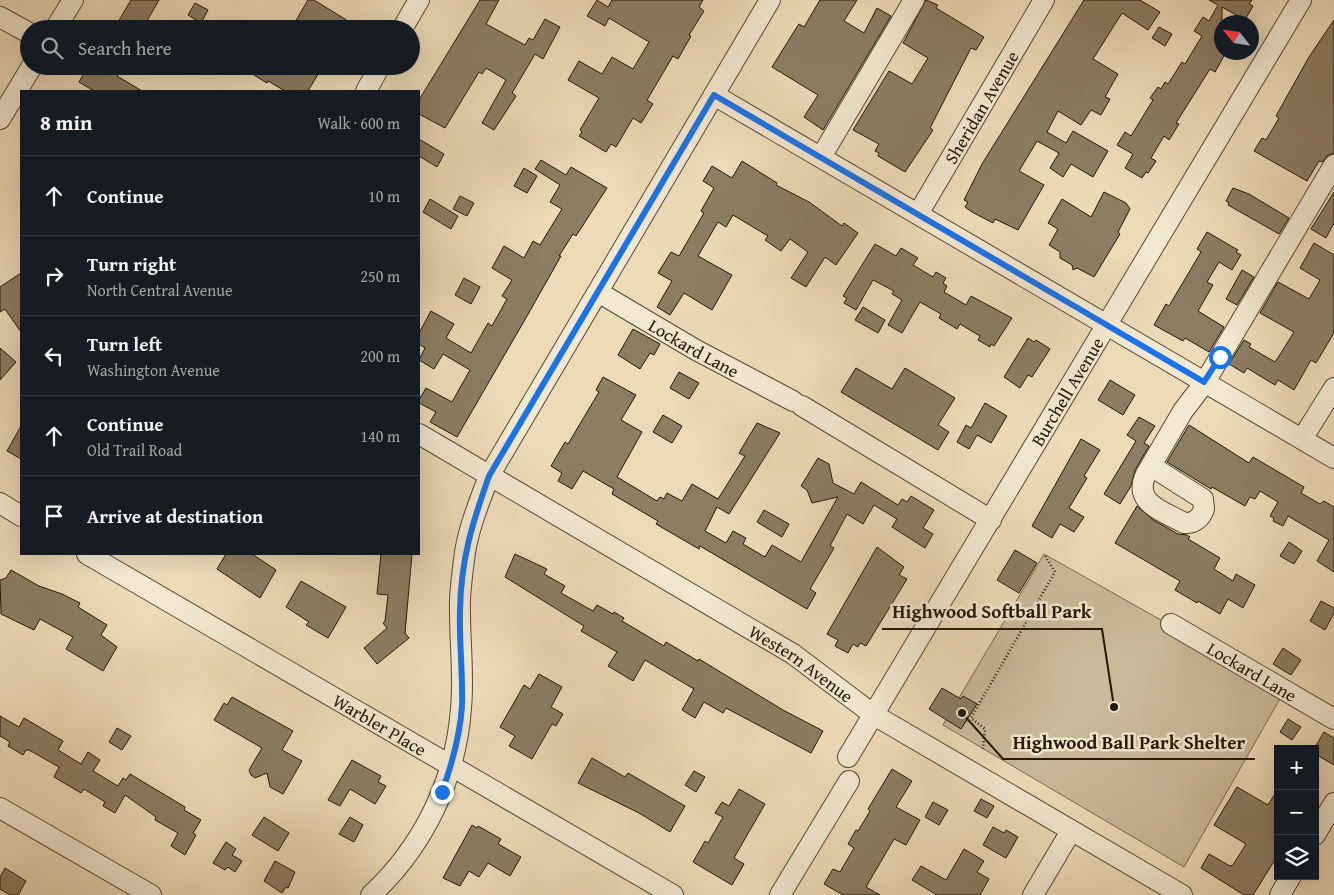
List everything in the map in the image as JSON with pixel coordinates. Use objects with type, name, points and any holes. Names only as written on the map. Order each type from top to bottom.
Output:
[{"type":"street","points":[[60,20],[72,0]]},
{"type":"street","points":[[407,20],[419,0]]},
{"type":"street","points":[[372,895],[406,857],[419,838],[437,806],[451,766],[458,738],[462,706],[460,610],[464,558],[469,531],[489,476],[770,0]]},
{"type":"street","points":[[821,157],[914,0]]},
{"type":"street","name":"Sheridan Avenue","points":[[918,214],[1044,0]]},
{"type":"street","name":"Burchell Avenue","points":[[848,758],[1301,0]]},
{"type":"street","points":[[0,17],[20,28]]},
{"type":"street","points":[[0,119],[27,75]]},
{"type":"street","points":[[367,90],[375,75]]},
{"type":"street","points":[[714,95],[1334,458]]},
{"type":"street","points":[[1151,466],[1183,412],[1204,382],[1334,165]]},
{"type":"street","name":"Lockard Lane","points":[[598,292],[696,350],[798,404],[991,520]]},
{"type":"street","points":[[1302,439],[1334,388]]},
{"type":"street","name":"Western Avenue","points":[[420,435],[793,654],[874,715],[1182,895]]},
{"type":"street","points":[[0,503],[20,515]]},
{"type":"street","name":"Warbler Place","points":[[89,555],[673,895]]},
{"type":"street","name":"Lockard Lane","points":[[1171,624],[1334,719]]},
{"type":"street","points":[[780,895],[849,781]]},
{"type":"street","points":[[1319,828],[1334,803]]},
{"type":"street","points":[[0,808],[151,895]]},
{"type":"street","points":[[1033,895],[1071,831]]},
{"type":"street","points":[[1280,895],[1289,880]]},
{"type":"path","points":[[984,749],[985,729],[971,718],[1055,572],[1044,554]]},
{"type":"shaded area","points":[[1044,554],[1285,690],[1184,867],[943,725]]},
{"type":"building","points":[[131,0],[159,0],[148,20],[119,20]]},
{"type":"building","points":[[308,0],[314,0],[346,20],[296,20]]},
{"type":"building","points":[[480,0],[499,0],[486,24],[525,45],[529,38],[533,40],[545,19],[560,27],[543,59],[535,54],[512,93],[516,96],[494,130],[482,123],[506,80],[486,68],[482,74],[479,72],[445,128],[420,115],[420,98]]},
{"type":"building","points":[[597,0],[608,7],[612,0],[703,0],[699,7],[704,11],[689,35],[691,36],[678,59],[673,56],[647,100],[653,104],[641,123],[633,118],[616,147],[611,144],[606,152],[579,136],[582,132],[580,130],[599,98],[568,80],[579,61],[602,74],[612,57],[633,69],[649,42],[609,18],[605,26],[587,16]]},
{"type":"building","points":[[820,0],[857,0],[844,21],[864,33],[877,8],[891,16],[823,130],[804,117],[818,95],[772,67],[799,24],[804,27]]},
{"type":"building","points":[[926,0],[938,5],[936,8],[984,37],[976,50],[971,48],[930,128],[933,130],[905,172],[878,156],[879,153],[875,151],[879,144],[853,130],[889,71],[912,84],[928,58],[903,43]]},
{"type":"building","points":[[1084,0],[1140,0],[1160,12],[1148,30],[1122,13],[1093,59],[1118,74],[1105,97],[1110,99],[1101,115],[1091,110],[1081,125],[1058,111],[1047,132],[1066,143],[1073,131],[1108,151],[1093,177],[1071,164],[1063,177],[1050,168],[1059,153],[1037,141],[1019,171],[1044,185],[1018,230],[995,219],[993,223],[965,207],[968,202],[964,200],[982,164]]},
{"type":"building","points":[[1209,0],[1252,0],[1249,4],[1253,6],[1248,15],[1236,15],[1222,7],[1222,15],[1214,15],[1214,60],[1222,60],[1215,72],[1210,69],[1176,123],[1179,124],[1169,140],[1164,136],[1151,158],[1156,161],[1142,178],[1125,168],[1133,154],[1117,145],[1125,132],[1131,136],[1153,100],[1150,98],[1158,87],[1161,89],[1165,82],[1168,84],[1182,62],[1185,64],[1202,36],[1194,31],[1203,17],[1209,21],[1218,5]]},
{"type":"building","points":[[195,3],[208,10],[203,20],[196,20],[188,15]]},
{"type":"building","points":[[1334,20],[1334,153],[1328,155],[1322,162],[1319,161],[1307,181],[1254,151],[1262,138],[1266,140],[1279,118],[1276,116],[1309,57]]},
{"type":"building","points":[[1159,27],[1172,34],[1165,46],[1152,38]]},
{"type":"building","points":[[83,75],[118,75],[140,90],[92,90],[79,82]]},
{"type":"building","points":[[254,75],[318,75],[309,90],[283,90],[268,81],[267,83]]},
{"type":"building","points":[[420,140],[444,154],[437,167],[420,157]]},
{"type":"building","points":[[541,160],[566,175],[571,167],[607,188],[576,236],[573,234],[559,256],[561,256],[457,437],[430,422],[436,412],[420,404],[420,398],[426,388],[452,402],[470,370],[443,354],[434,369],[420,361],[425,348],[420,345],[420,331],[431,311],[454,324],[446,338],[471,353],[488,323],[492,326],[507,299],[502,296],[512,280],[492,268],[504,246],[524,258],[533,241],[540,245],[562,209],[550,202],[560,185],[535,169]]},
{"type":"building","points":[[742,161],[777,183],[776,185],[809,202],[842,226],[844,223],[858,233],[836,265],[825,257],[806,287],[791,278],[808,252],[790,239],[781,251],[765,240],[768,236],[733,215],[726,227],[718,222],[698,256],[732,275],[712,310],[684,293],[670,315],[657,307],[672,281],[658,273],[671,252],[679,256],[704,213],[701,211],[714,188],[703,181],[712,166],[732,178]]},
{"type":"building","points":[[524,168],[537,176],[527,193],[514,186]]},
{"type":"building","points":[[1233,188],[1249,194],[1289,218],[1279,234],[1228,205],[1229,203],[1226,201]]},
{"type":"building","points":[[1104,192],[1126,203],[1130,209],[1118,232],[1120,234],[1094,277],[1077,268],[1073,270],[1072,265],[1060,258],[1060,252],[1049,245],[1058,229],[1048,223],[1062,199],[1091,217]]},
{"type":"building","points":[[1334,192],[1334,223],[1326,238],[1311,229]]},
{"type":"building","points":[[460,196],[474,203],[467,216],[453,209]]},
{"type":"building","points":[[430,199],[458,216],[451,229],[423,212]]},
{"type":"building","points":[[1207,232],[1238,250],[1236,252],[1241,255],[1232,270],[1219,262],[1207,282],[1213,285],[1198,311],[1224,327],[1209,352],[1185,338],[1183,341],[1154,325],[1166,304],[1169,306],[1201,252],[1197,249]]},
{"type":"building","points":[[1314,243],[1334,255],[1334,333],[1316,363],[1311,360],[1294,390],[1278,380],[1275,385],[1247,368],[1244,373],[1229,364],[1244,340],[1251,344],[1249,347],[1275,362],[1294,332],[1260,313],[1278,282],[1309,299],[1320,280],[1300,268]]},
{"type":"building","points":[[875,244],[896,256],[901,248],[918,258],[913,265],[933,277],[936,272],[946,278],[943,283],[947,286],[944,292],[966,305],[971,296],[1012,318],[994,346],[991,344],[990,347],[978,340],[980,336],[960,324],[957,329],[939,318],[941,314],[920,302],[902,333],[888,325],[902,300],[892,294],[894,291],[873,280],[856,310],[844,303],[847,298],[843,296]]},
{"type":"building","points":[[1242,270],[1254,277],[1237,305],[1226,299]]},
{"type":"building","points":[[20,274],[20,331],[5,309],[0,312],[0,287]]},
{"type":"building","points":[[464,278],[480,287],[471,304],[455,295]]},
{"type":"building","points":[[863,307],[885,320],[878,333],[855,320]]},
{"type":"building","points":[[633,329],[660,344],[654,355],[650,353],[640,369],[618,355]]},
{"type":"building","points":[[1028,338],[1034,342],[1036,340],[1050,349],[1032,377],[1028,375],[1020,388],[1004,377]]},
{"type":"building","points":[[0,348],[16,362],[0,380]]},
{"type":"building","points":[[856,368],[892,389],[905,368],[955,398],[938,425],[949,432],[938,450],[841,392]]},
{"type":"building","points":[[679,372],[699,383],[689,399],[670,388]]},
{"type":"building","points":[[603,377],[636,395],[621,420],[642,432],[617,477],[657,501],[660,497],[664,499],[667,493],[682,501],[692,484],[718,499],[745,456],[739,453],[757,423],[780,433],[729,514],[717,507],[705,531],[726,543],[733,531],[746,538],[743,544],[765,557],[772,545],[801,562],[838,497],[812,503],[807,490],[801,486],[818,458],[829,464],[833,483],[854,494],[861,482],[898,505],[902,499],[907,502],[911,496],[934,510],[923,528],[933,534],[925,548],[892,527],[897,519],[874,505],[863,524],[847,514],[830,546],[834,548],[810,589],[816,593],[807,609],[700,546],[699,549],[656,524],[658,521],[612,494],[614,489],[583,471],[572,489],[558,481],[562,473],[551,466],[565,442],[568,444],[599,392],[596,390]]},
{"type":"building","points":[[1110,380],[1135,395],[1123,415],[1098,400]]},
{"type":"building","points":[[985,403],[1007,416],[991,443],[977,435],[969,449],[957,442],[966,425],[971,428]]},
{"type":"building","points":[[663,415],[682,426],[672,443],[653,432]]},
{"type":"building","points":[[1139,417],[1155,426],[1144,443],[1149,446],[1135,470],[1131,486],[1120,504],[1104,494],[1136,441],[1127,435]]},
{"type":"building","points":[[1189,425],[1249,463],[1253,457],[1304,487],[1301,493],[1320,504],[1324,501],[1334,507],[1334,572],[1317,561],[1329,540],[1288,516],[1283,526],[1273,521],[1274,518],[1270,516],[1278,502],[1260,491],[1255,499],[1250,497],[1245,506],[1212,487],[1211,489],[1167,462]]},
{"type":"building","points":[[20,428],[20,458],[7,451]]},
{"type":"building","points":[[1081,439],[1100,450],[1084,476],[1087,478],[1069,508],[1084,517],[1074,532],[1060,524],[1052,538],[1032,526]]},
{"type":"building","points":[[1137,506],[1153,520],[1178,534],[1187,535],[1190,537],[1188,539],[1220,558],[1214,569],[1233,581],[1236,574],[1255,585],[1243,608],[1228,599],[1220,614],[1198,601],[1197,603],[1175,590],[1180,581],[1115,543]]},
{"type":"building","points":[[764,510],[789,524],[782,537],[757,522]]},
{"type":"building","points":[[1289,542],[1302,551],[1294,564],[1280,556]]},
{"type":"building","points":[[877,547],[904,567],[899,575],[907,579],[866,646],[860,643],[858,647],[853,644],[848,653],[835,646],[838,640],[827,634]]},
{"type":"building","points":[[1015,550],[1037,563],[1019,593],[997,580]]},
{"type":"building","points":[[515,554],[547,569],[544,574],[565,586],[561,593],[593,611],[597,605],[613,614],[614,612],[624,618],[622,621],[664,646],[666,642],[698,661],[699,659],[783,710],[823,731],[811,753],[726,708],[723,713],[704,702],[695,718],[682,710],[694,689],[645,660],[633,681],[608,666],[617,652],[581,631],[584,626],[505,577]]},
{"type":"building","points":[[225,555],[254,555],[276,570],[260,598],[217,569]]},
{"type":"building","points":[[381,555],[412,555],[405,633],[409,638],[377,664],[364,648],[387,628],[383,623],[385,621],[388,595],[377,594]]},
{"type":"building","points":[[11,570],[39,586],[80,603],[78,607],[107,625],[101,635],[117,647],[103,671],[66,649],[73,637],[40,619],[34,630],[1,614],[0,580],[6,578]]},
{"type":"building","points":[[301,581],[346,607],[328,638],[306,625],[309,622],[286,607]]},
{"type":"building","points":[[1321,601],[1334,608],[1334,613],[1325,630],[1310,621]]},
{"type":"building","points":[[1283,648],[1301,660],[1291,675],[1273,664]]},
{"type":"building","points":[[539,674],[562,687],[551,707],[563,714],[556,726],[552,724],[532,759],[509,746],[515,736],[500,727],[524,685],[530,689]]},
{"type":"building","points":[[942,688],[961,699],[963,696],[977,704],[961,729],[929,709]]},
{"type":"building","points":[[232,697],[293,731],[282,750],[302,761],[283,794],[270,787],[267,773],[255,778],[251,775],[249,770],[262,748],[214,720],[224,703],[227,705]]},
{"type":"building","points":[[0,716],[19,727],[24,718],[63,741],[58,750],[81,764],[88,752],[100,760],[93,771],[118,786],[123,778],[126,780],[130,774],[185,807],[184,810],[201,820],[193,833],[196,835],[185,855],[171,846],[178,833],[155,820],[156,817],[125,795],[115,813],[103,806],[105,802],[84,789],[81,793],[54,777],[59,767],[29,750],[26,750],[23,755],[8,746],[10,742],[0,736]]},
{"type":"building","points":[[1288,719],[1301,727],[1292,740],[1280,732]]},
{"type":"building","points":[[117,728],[131,736],[122,750],[109,742]]},
{"type":"building","points":[[1324,732],[1334,738],[1334,765],[1319,756],[1319,745],[1316,745]]},
{"type":"building","points":[[592,758],[625,777],[628,773],[685,806],[670,832],[639,813],[578,783]]},
{"type":"building","points":[[352,760],[381,776],[378,782],[386,786],[375,804],[350,789],[340,806],[328,800]]},
{"type":"building","points":[[892,769],[912,781],[896,807],[920,820],[906,845],[894,839],[866,887],[880,895],[843,895],[824,884],[833,869],[840,872],[854,848],[848,844],[870,811],[868,809]]},
{"type":"building","points":[[694,771],[705,777],[696,792],[685,785]]},
{"type":"building","points":[[1237,787],[1268,805],[1274,795],[1274,861],[1253,895],[1244,895],[1201,868],[1209,854],[1230,866],[1233,865],[1246,844],[1214,825]]},
{"type":"building","points":[[739,789],[765,804],[734,858],[744,864],[732,885],[693,862],[705,841],[708,843],[723,817],[715,813],[722,802],[729,806]]},
{"type":"building","points":[[981,799],[994,806],[987,818],[974,811]]},
{"type":"building","points":[[933,802],[948,810],[939,825],[925,817]]},
{"type":"building","points":[[264,817],[289,833],[278,851],[252,835]]},
{"type":"building","points":[[350,817],[363,825],[354,842],[339,834]]},
{"type":"building","points":[[472,825],[477,828],[478,826],[501,839],[498,844],[521,857],[510,876],[488,863],[479,877],[469,871],[460,886],[443,878]]},
{"type":"building","points":[[993,827],[1004,833],[1006,830],[1018,837],[1006,858],[983,845]]},
{"type":"building","points":[[226,842],[236,849],[232,855],[242,861],[235,872],[228,867],[225,870],[213,863]]},
{"type":"building","points":[[964,849],[984,861],[977,872],[989,879],[980,895],[937,895],[912,880],[921,866],[946,880]]},
{"type":"building","points":[[275,861],[295,872],[288,888],[286,887],[282,893],[264,881]]},
{"type":"building","points":[[5,868],[26,881],[18,895],[10,895],[0,889],[0,877]]},
{"type":"place","name":"Highwood Softball Park","points":[[1114,707]]},
{"type":"place","name":"Highwood Ball Park Shelter","points":[[962,713]]},
{"type":"route","points":[[442,792],[458,738],[462,706],[460,610],[464,558],[469,531],[489,476],[714,95],[1204,382],[1220,357]]}]
